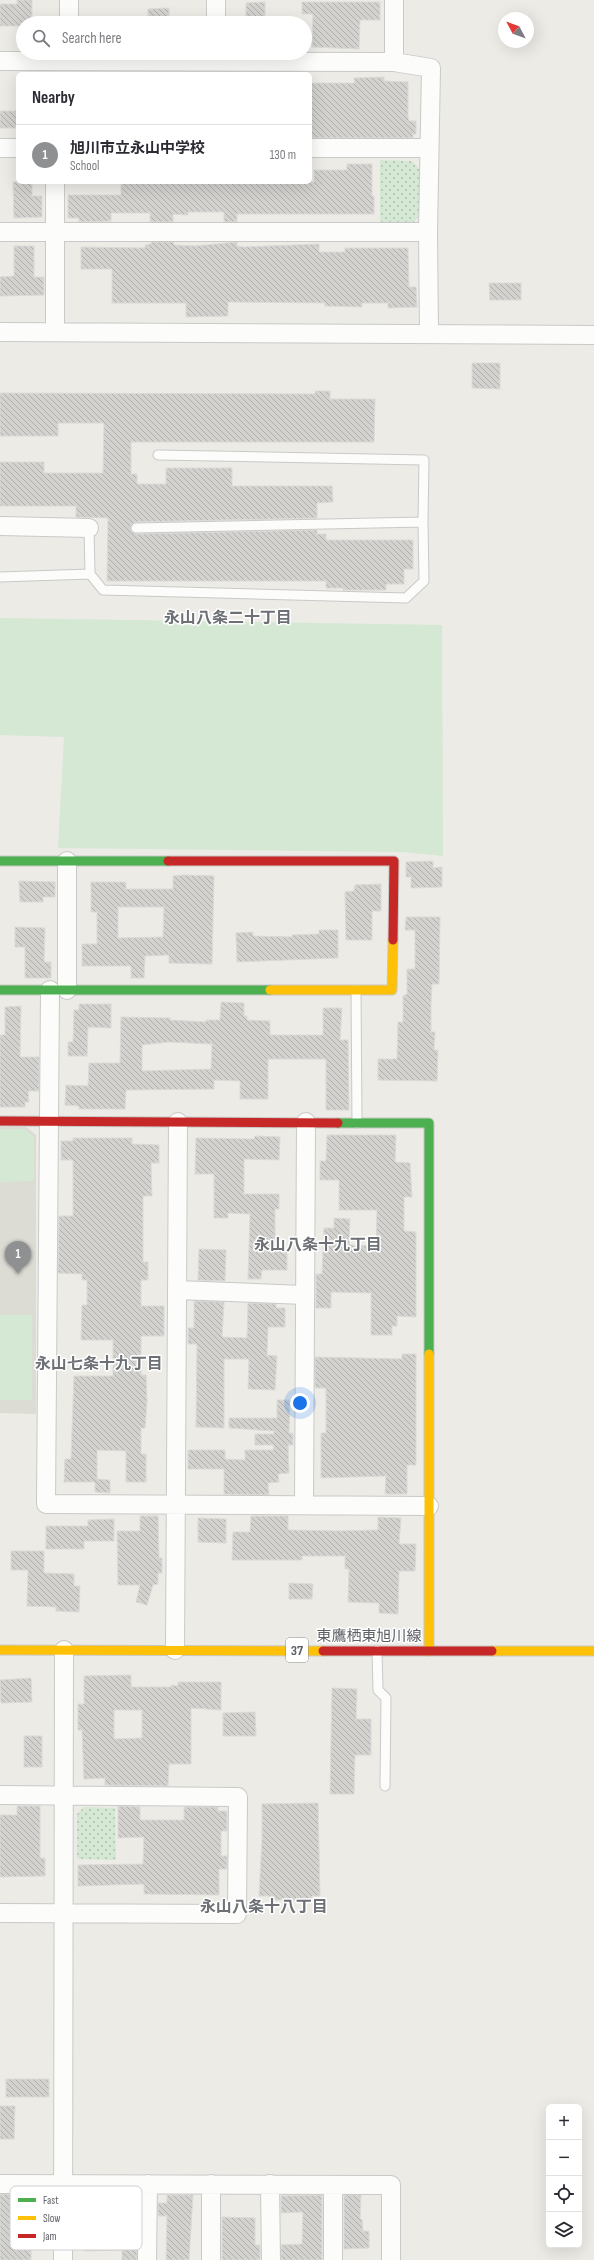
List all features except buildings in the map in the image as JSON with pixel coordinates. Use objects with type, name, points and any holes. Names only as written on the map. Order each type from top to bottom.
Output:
[{"type":"street","points":[[69,0],[69,16]]},
{"type":"street","points":[[216,0],[216,16]]},
{"type":"street","points":[[394,0],[394,62]]},
{"type":"street","points":[[0,62],[62,63],[154,60]]},
{"type":"street","points":[[305,60],[394,62],[431,68],[428,148],[429,334]]},
{"type":"street","points":[[0,148],[16,148]]},
{"type":"street","points":[[312,148],[428,148]]},
{"type":"street","points":[[55,184],[55,332]]},
{"type":"street","points":[[0,232],[428,232]]},
{"type":"street","points":[[0,332],[594,335]]},
{"type":"street","points":[[0,526],[89,528]]},
{"type":"street","points":[[0,861],[394,861],[392,990],[0,990]]},
{"type":"street","points":[[67,861],[49,1121],[46,1504],[429,1506]]},
{"type":"street","points":[[0,1121],[429,1123],[429,1651]]},
{"type":"street","points":[[175,1650],[178,1122]]},
{"type":"street","points":[[304,1505],[306,1122]]},
{"type":"street","points":[[177,1290],[304,1295]]},
{"type":"street","name":"東鷹栖東旭川線","points":[[0,1650],[594,1651]]},
{"type":"street","points":[[64,1650],[62,1914],[64,2184]]},
{"type":"street","points":[[0,1795],[238,1797],[237,1914],[0,1913]]},
{"type":"street","points":[[0,2184],[391,2185],[391,2260]]},
{"type":"street","points":[[146,2260],[148,2184]]},
{"type":"street","points":[[211,2184],[211,2260]]},
{"type":"street","points":[[270,2184],[271,2260]]},
{"type":"street","points":[[333,2185],[333,2260]]},
{"type":"street","points":[[63,2250],[63,2260]]},
{"type":"lane","points":[[89,528],[90,574],[103,590],[406,598],[424,581],[424,460],[158,455]]},
{"type":"lane","points":[[136,528],[423,522]]},
{"type":"lane","points":[[0,577],[90,574]]},
{"type":"lane","points":[[356,990],[356,1123]]},
{"type":"lane","points":[[377,1650],[378,1690],[386,1698],[385,1786]]},
{"type":"shaded area","points":[[0,1127],[26,1127],[36,1135],[36,1414],[0,1413]]},
{"type":"green space","points":[[380,160],[412,161],[421,171],[420,215],[411,225],[380,225]]},
{"type":"green space","points":[[0,618],[442,625],[443,856],[402,852],[58,848],[64,737],[0,735]]},
{"type":"green space","points":[[0,1129],[25,1129],[34,1137],[34,1181],[0,1182]]},
{"type":"green space","points":[[0,1315],[32,1315],[32,1400],[0,1400]]},
{"type":"green space","points":[[84,1807],[115,1808],[116,1860],[77,1859],[77,1814]]},
{"type":"traffic: fast","points":[[0,861],[168,861]]},
{"type":"traffic: fast","points":[[0,990],[270,990]]},
{"type":"traffic: fast","points":[[338,1123],[429,1123],[429,1354]]},
{"type":"traffic: slow","points":[[270,990],[392,990],[393,940]]},
{"type":"traffic: slow","points":[[429,1354],[429,1651]]},
{"type":"traffic: slow","points":[[0,1650],[323,1651]]},
{"type":"traffic: slow","points":[[492,1651],[594,1651]]},
{"type":"traffic: jam","points":[[168,861],[394,861],[393,940]]},
{"type":"traffic: jam","points":[[0,1121],[338,1123]]},
{"type":"traffic: jam","points":[[323,1651],[492,1651]]},
{"type":"place","name":"旭川市立永山中学校","points":[[18,1274]]},
{"type":"district","name":"永山八条二十丁目","points":[[228,618]]},
{"type":"district","name":"永山八条十九丁目","points":[[318,1245]]},
{"type":"district","name":"永山七条十九丁目","points":[[99,1364]]},
{"type":"district","name":"永山八条十八丁目","points":[[264,1907]]}]
